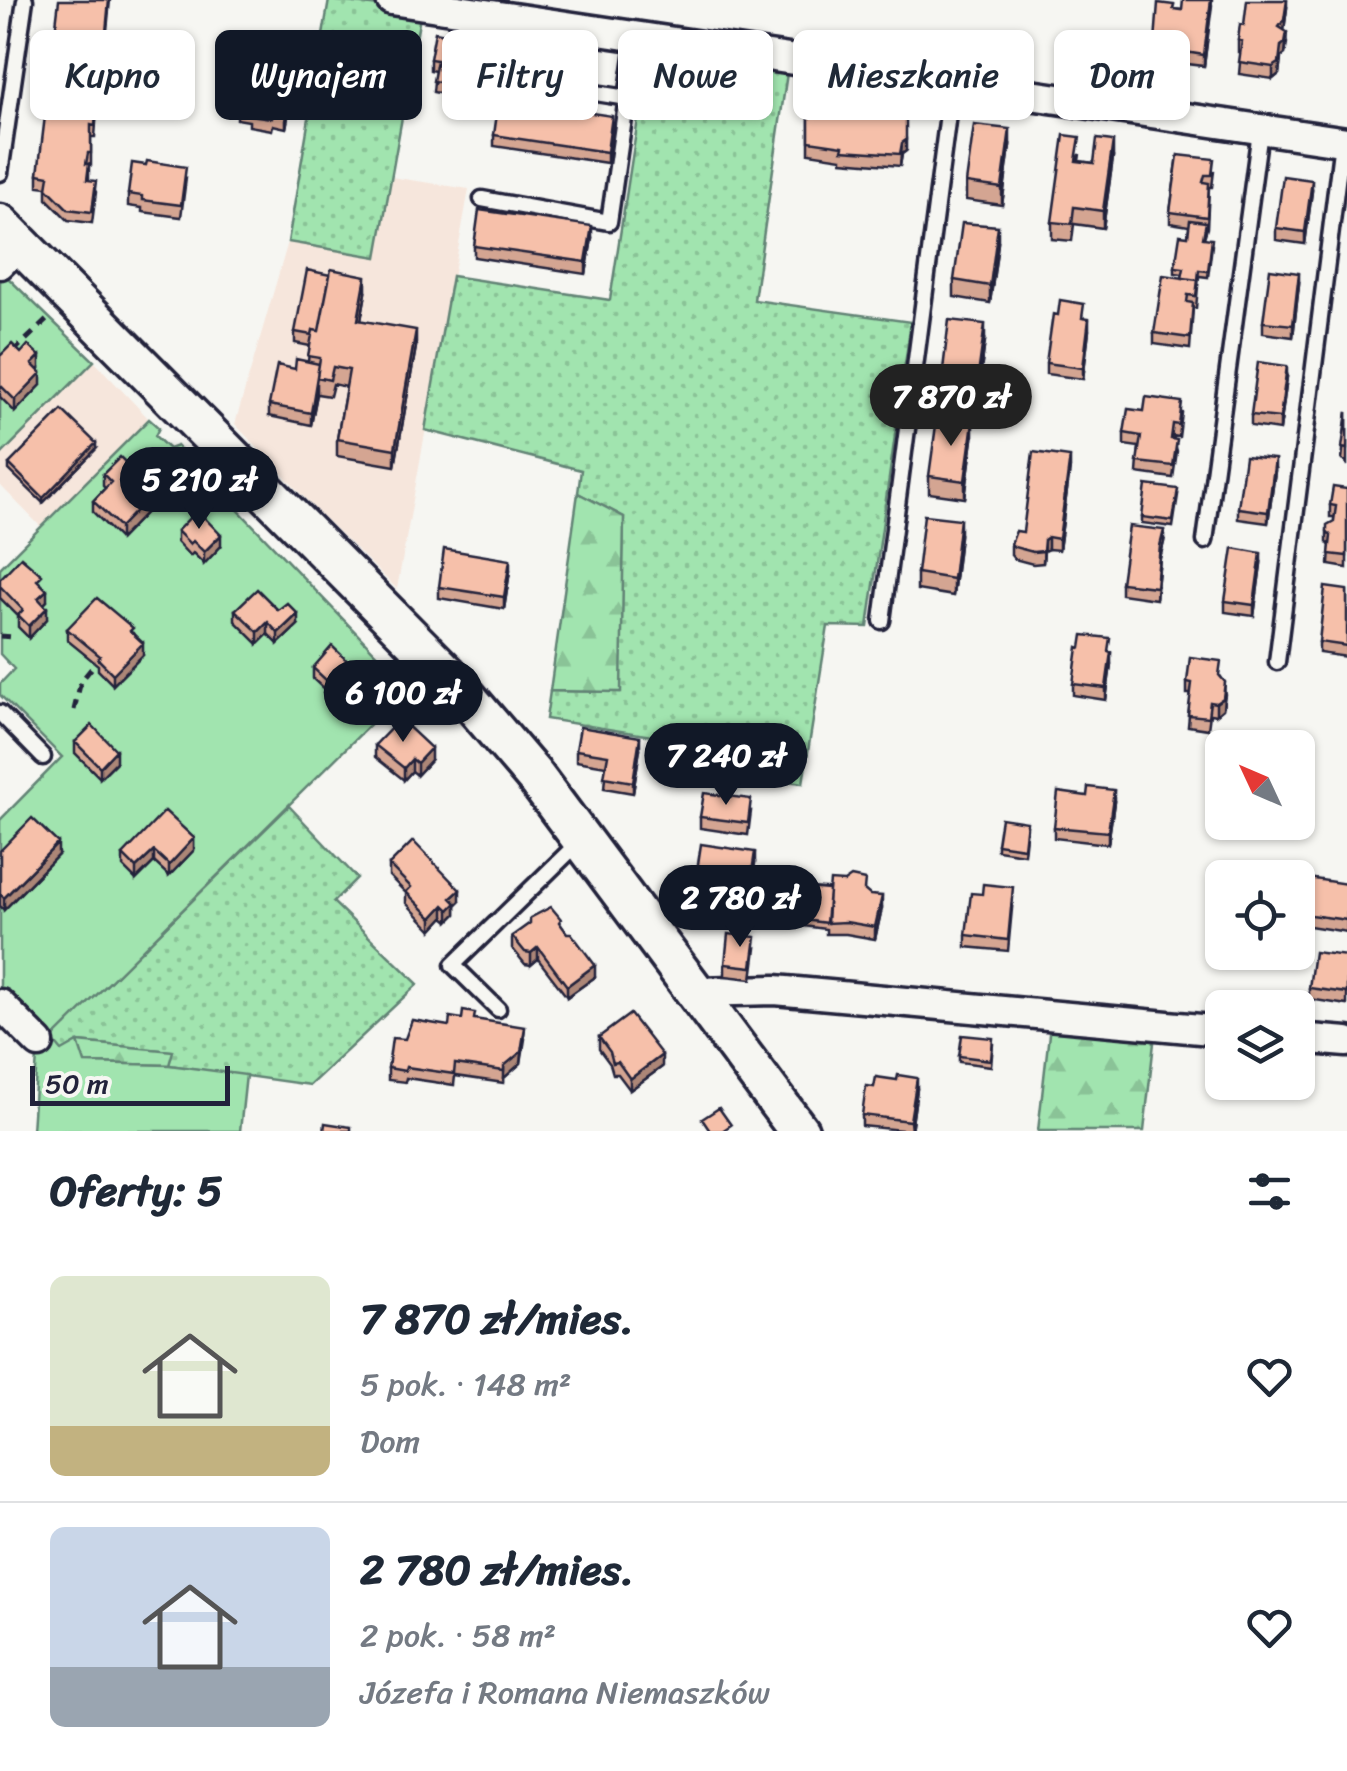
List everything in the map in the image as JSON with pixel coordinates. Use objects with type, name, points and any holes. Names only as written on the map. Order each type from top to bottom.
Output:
[{"type":"street","points":[[391,0],[618,33]]},
{"type":"street","points":[[1034,95],[1345,142]]},
{"type":"street","points":[[7,244],[446,673],[535,777],[800,1131]]},
{"type":"street","points":[[696,992],[775,990],[1205,1029]]},
{"type":"street","points":[[0,1004],[39,1043]]},
{"type":"street","points":[[1315,1039],[1347,1042]]},
{"type":"lane","points":[[0,173],[26,0]]},
{"type":"lane","points":[[482,200],[609,222],[624,120]]},
{"type":"lane","points":[[882,621],[947,120]]},
{"type":"lane","points":[[1204,541],[1260,131]]},
{"type":"lane","points":[[1277,662],[1345,142]]},
{"type":"lane","points":[[0,713],[43,757]]},
{"type":"lane","points":[[498,1009],[453,965],[582,839]]},
{"type":"path","points":[[13,352],[58,308]]},
{"type":"path","points":[[143,486],[153,473],[146,455]]},
{"type":"path","points":[[198,519],[227,478]]},
{"type":"path","points":[[0,636],[12,637]]},
{"type":"path","points":[[74,710],[81,681],[95,664]]},
{"type":"shaded area","points":[[391,177],[469,189],[397,589],[235,424],[288,242],[376,257]]},
{"type":"shaded area","points":[[94,361],[149,419],[42,528],[0,485],[0,456]]},
{"type":"green space","points":[[329,0],[421,11],[418,30],[324,30]]},
{"type":"green space","points":[[773,64],[788,66],[754,300],[911,322],[868,627],[828,626],[803,783],[687,768],[689,742],[546,719],[550,691],[620,692],[624,517],[578,493],[581,470],[425,430],[452,276],[610,300],[638,120],[773,120]]},
{"type":"green space","points":[[309,120],[402,120],[377,257],[288,242]]},
{"type":"green space","points":[[3,273],[94,361],[0,456],[0,276]]},
{"type":"green space","points":[[149,419],[159,428],[155,436],[169,449],[177,446],[408,687],[52,1039],[62,1051],[78,1042],[85,1063],[169,1065],[246,1075],[240,1131],[32,1131],[37,1056],[51,1039],[0,992],[0,820],[62,757],[0,695],[0,684],[14,669],[0,654],[0,568]]},
{"type":"green space","points":[[578,493],[624,517],[621,692],[550,691]]},
{"type":"green space","points":[[289,806],[357,878],[333,902],[418,984],[310,1085],[169,1065],[172,1051],[78,1042],[62,1052],[51,1039]]},
{"type":"green space","points":[[1050,1025],[1155,1034],[1144,1131],[1038,1131]]},
{"type":"green space","points":[[78,1042],[173,1051],[169,1065],[84,1063]]},
{"type":"building","points":[[59,0],[109,0],[106,30],[55,30]]},
{"type":"building","points":[[1183,0],[1211,0],[1204,55],[1190,53],[1190,30],[1156,30],[1158,3],[1182,10]]},
{"type":"building","points":[[1247,0],[1287,0],[1279,27],[1287,32],[1285,43],[1279,63],[1273,67],[1239,62],[1240,24],[1244,25]]},
{"type":"building","points":[[435,32],[442,33],[442,82],[433,81],[437,60],[430,59]]},
{"type":"building","points":[[598,114],[612,116],[607,152],[494,135],[496,120],[598,120]]},
{"type":"building","points":[[45,120],[95,120],[95,126],[91,125],[91,153],[86,164],[87,180],[96,181],[92,212],[68,209],[47,188],[49,176],[38,174]]},
{"type":"building","points":[[809,120],[906,120],[906,140],[900,154],[842,150],[843,146],[809,141]]},
{"type":"building","points":[[974,125],[1010,129],[1002,188],[966,183]]},
{"type":"building","points":[[1064,135],[1080,137],[1076,161],[1094,163],[1097,139],[1113,141],[1103,211],[1074,207],[1072,224],[1052,222]]},
{"type":"building","points":[[1178,155],[1214,159],[1212,175],[1205,175],[1203,182],[1209,183],[1207,217],[1170,212]]},
{"type":"building","points":[[147,161],[186,167],[181,205],[142,200],[142,196],[128,194],[132,163],[146,165]]},
{"type":"building","points":[[1283,176],[1312,180],[1305,232],[1276,228]]},
{"type":"building","points":[[479,210],[592,226],[586,262],[474,246]]},
{"type":"building","points":[[1190,220],[1206,222],[1203,238],[1212,239],[1208,271],[1199,270],[1198,280],[1182,278],[1184,268],[1175,267],[1180,235],[1188,236]]},
{"type":"building","points":[[962,223],[998,226],[990,286],[954,280]]},
{"type":"building","points":[[331,269],[366,276],[358,320],[416,330],[395,449],[337,439],[349,370],[333,367],[330,380],[317,377],[320,358],[308,356],[313,330],[319,331]]},
{"type":"building","points":[[1270,269],[1299,273],[1293,325],[1263,322]]},
{"type":"building","points":[[307,270],[330,275],[319,331],[313,330],[312,335],[295,332]]},
{"type":"building","points":[[1163,275],[1198,280],[1196,296],[1188,295],[1187,302],[1193,303],[1190,338],[1154,333]]},
{"type":"building","points":[[1060,300],[1084,304],[1082,318],[1089,319],[1083,368],[1046,363],[1053,314],[1058,315]]},
{"type":"building","points":[[949,320],[985,324],[977,383],[942,378]]},
{"type":"building","points":[[12,344],[21,353],[28,345],[40,356],[32,364],[41,373],[15,400],[0,385],[0,356]]},
{"type":"building","points":[[296,359],[319,364],[311,413],[269,405],[277,365],[295,369]]},
{"type":"building","points":[[1258,362],[1287,366],[1280,418],[1251,415]]},
{"type":"building","points":[[1146,397],[1182,402],[1179,425],[1173,424],[1171,439],[1177,440],[1173,466],[1137,462],[1141,436],[1124,433],[1128,409],[1144,411]]},
{"type":"building","points":[[62,410],[96,443],[43,498],[9,464]]},
{"type":"building","points":[[1347,412],[1347,449],[1342,448]]},
{"type":"building","points":[[937,418],[973,422],[965,481],[929,476]]},
{"type":"building","points":[[1033,452],[1070,457],[1059,539],[1048,537],[1043,551],[1033,552],[1011,544],[1016,531],[1023,532]]},
{"type":"building","points":[[1245,456],[1275,459],[1268,512],[1238,508]]},
{"type":"building","points":[[120,457],[155,491],[120,527],[93,501],[111,482],[103,474]]},
{"type":"building","points":[[1146,485],[1178,489],[1173,521],[1142,517]]},
{"type":"building","points":[[1333,487],[1347,489],[1347,556],[1329,554],[1331,536],[1327,525],[1334,521],[1336,506],[1330,505]]},
{"type":"building","points":[[197,510],[221,535],[204,552],[177,531]]},
{"type":"building","points":[[924,515],[960,519],[953,579],[917,573]]},
{"type":"building","points":[[1129,526],[1164,530],[1156,587],[1121,583]]},
{"type":"building","points":[[1233,548],[1261,553],[1254,605],[1225,601]]},
{"type":"building","points":[[444,549],[510,560],[504,597],[439,587]]},
{"type":"building","points":[[21,557],[42,575],[37,580],[47,590],[38,598],[47,608],[29,626],[18,615],[23,610],[0,586],[0,579]]},
{"type":"building","points":[[1325,587],[1347,590],[1347,646],[1319,642]]},
{"type":"building","points":[[257,589],[278,610],[287,603],[298,614],[278,633],[268,622],[258,632],[235,610]]},
{"type":"building","points":[[97,598],[133,628],[130,631],[143,643],[113,674],[98,659],[100,656],[67,629]]},
{"type":"building","points":[[1083,635],[1110,638],[1106,688],[1073,684]]},
{"type":"building","points":[[332,646],[358,671],[342,689],[313,668]]},
{"type":"building","points":[[1190,657],[1221,661],[1223,698],[1210,702],[1208,717],[1188,715]]},
{"type":"building","points":[[400,719],[431,748],[417,763],[412,759],[404,768],[375,745]]},
{"type":"building","points":[[92,725],[116,750],[100,767],[75,742]]},
{"type":"building","points":[[580,727],[640,737],[633,782],[604,777],[608,755],[576,750]]},
{"type":"building","points":[[1088,787],[1114,790],[1108,832],[1054,827],[1058,792],[1087,796]]},
{"type":"building","points":[[704,793],[751,799],[748,823],[700,817]]},
{"type":"building","points":[[165,811],[194,838],[169,865],[154,851],[136,868],[123,855]]},
{"type":"building","points":[[32,818],[58,843],[4,898],[0,894],[0,851]]},
{"type":"building","points":[[1001,818],[1027,822],[1024,848],[997,844]]},
{"type":"building","points":[[413,841],[460,890],[451,898],[456,903],[449,910],[444,905],[432,918],[406,892],[411,887],[389,865]]},
{"type":"building","points":[[701,844],[755,852],[749,892],[695,884]]},
{"type":"building","points":[[851,877],[865,880],[864,890],[870,895],[882,896],[875,927],[826,923],[830,881],[844,882]]},
{"type":"building","points":[[1315,879],[1347,884],[1347,920],[1315,916]]},
{"type":"building","points":[[983,884],[1013,887],[1008,940],[966,935],[971,893],[982,894]]},
{"type":"building","points":[[806,888],[829,890],[827,923],[803,920]]},
{"type":"building","points":[[551,907],[595,965],[567,986],[538,947],[531,953],[525,952],[512,936],[530,923],[530,918]]},
{"type":"building","points":[[728,934],[756,937],[752,967],[725,964]]},
{"type":"building","points":[[1315,952],[1347,956],[1347,993],[1309,988]]},
{"type":"building","points":[[463,1011],[475,1013],[474,1019],[525,1027],[521,1052],[504,1066],[504,1071],[455,1064],[454,1074],[388,1068],[392,1038],[405,1039],[412,1020],[449,1026],[450,1017],[462,1019]]},
{"type":"building","points":[[630,1014],[662,1055],[630,1079],[618,1062],[613,1063],[599,1037]]},
{"type":"building","points":[[962,1035],[993,1038],[991,1060],[959,1056]]},
{"type":"building","points":[[898,1075],[917,1078],[910,1121],[862,1115],[866,1086],[874,1087],[876,1077],[897,1080]]},
{"type":"building","points":[[719,1108],[731,1125],[722,1131],[710,1131],[702,1119]]},
{"type":"building","points":[[325,1123],[351,1127],[351,1131],[324,1131]]}]
